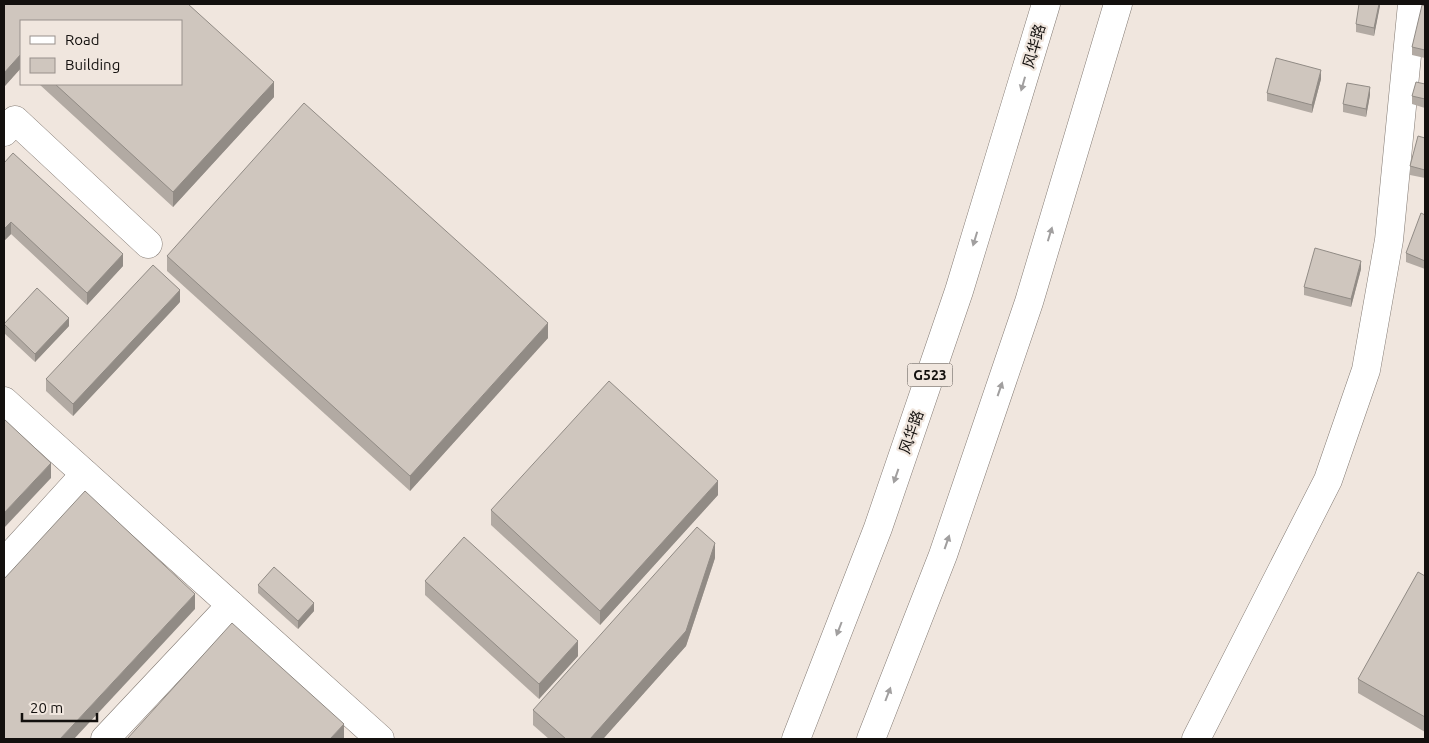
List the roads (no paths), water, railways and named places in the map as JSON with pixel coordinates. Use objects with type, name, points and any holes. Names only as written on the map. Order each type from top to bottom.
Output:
[{"type":"main road","name":"风华路","points":[[796,739],[878,528],[947,328],[1012,121],[1046,4]]},
{"type":"main road","points":[[871,739],[943,555],[1026,312],[1082,130],[1118,4]]},
{"type":"main road","points":[[1196,739],[1328,480],[1366,370],[1389,240],[1412,4]]},
{"type":"main road","points":[[4,132],[15,120],[148,244]]},
{"type":"main road","points":[[4,401],[231,605],[373,737]]},
{"type":"main road","points":[[4,563],[85,474]]},
{"type":"main road","points":[[105,739],[231,605]]}]
